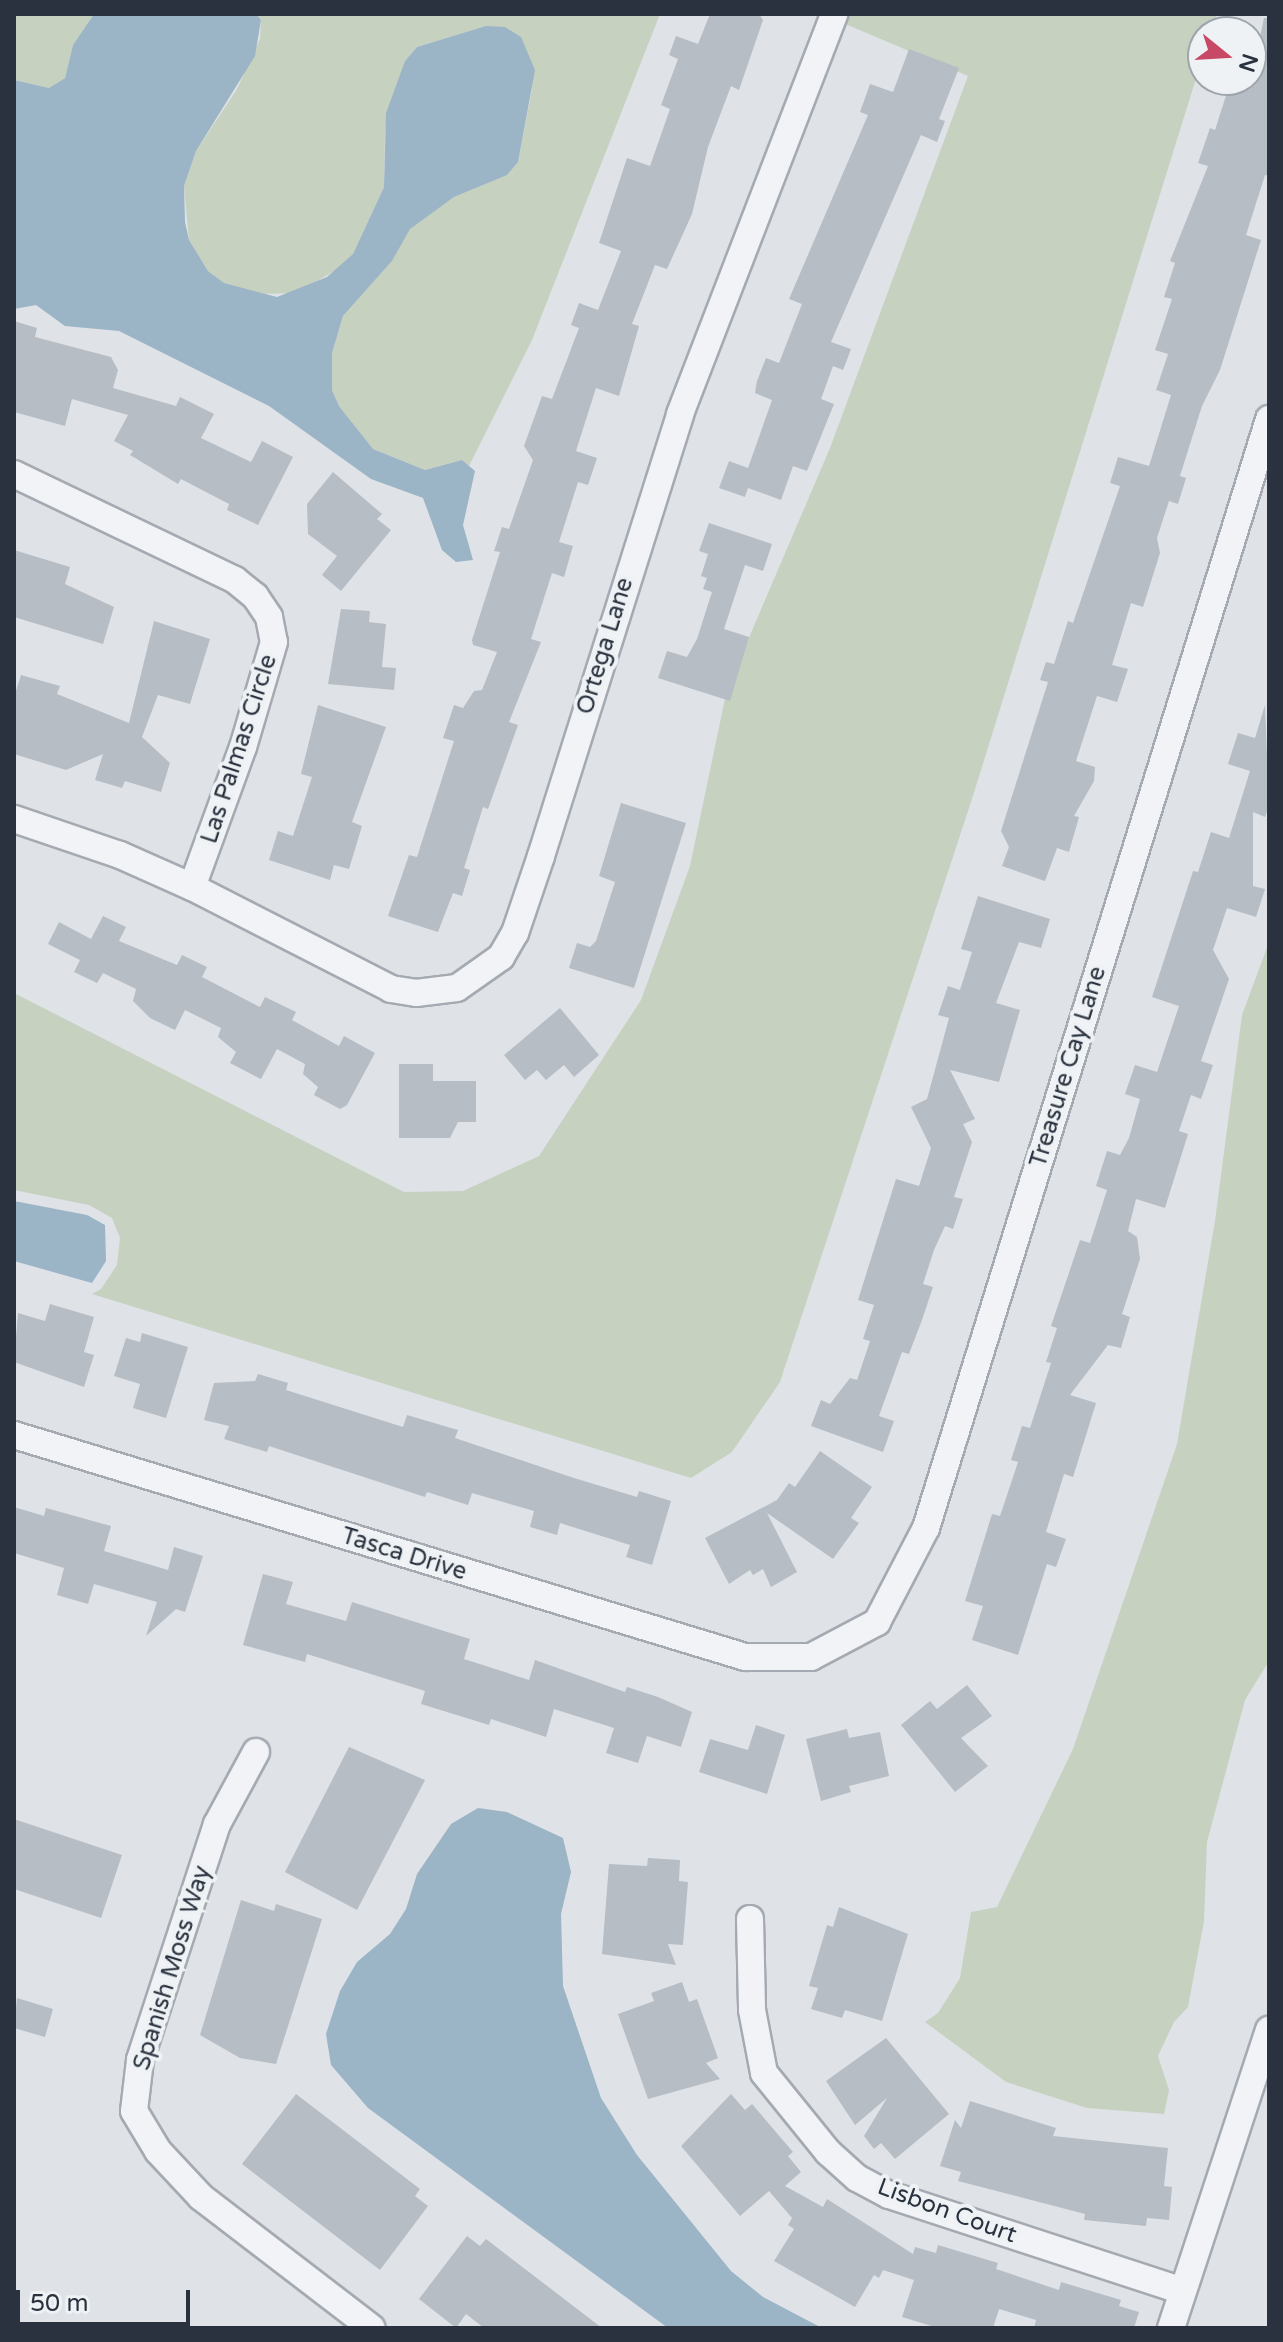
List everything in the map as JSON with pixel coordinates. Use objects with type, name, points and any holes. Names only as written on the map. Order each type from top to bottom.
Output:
[{"type":"street","name":"Ortega Lane","points":[[192,887],[391,989],[416,993],[457,988],[501,957],[515,933],[541,856],[680,414],[834,14]]},
{"type":"street","name":"Treasure Cay Lane","points":[[797,1658],[811,1657],[877,1622],[926,1528],[1269,419]]},
{"type":"street","name":"Las Palmas Circle","points":[[14,474],[223,573],[255,596],[269,617],[274,642],[269,667],[192,887]]},
{"type":"street","points":[[14,819],[120,855],[192,887]]},
{"type":"street","name":"Tasca Drive","points":[[14,1435],[714,1649],[745,1657],[797,1658]]},
{"type":"street","name":"Spanish Moss Way","points":[[256,1752],[217,1824],[140,2060],[134,2111],[158,2151],[201,2197],[372,2328]]},
{"type":"street","name":"Lisbon Court","points":[[750,1919],[752,2010],[764,2073],[828,2152],[857,2178],[889,2195],[1182,2291]]},
{"type":"street","points":[[1171,2328],[1269,2030]]},
{"type":"green space","points":[[14,14],[94,14],[73,45],[65,78],[49,88],[14,80]]},
{"type":"green space","points":[[256,14],[660,14],[532,340],[469,466],[462,460],[425,470],[373,449],[339,406],[332,390],[332,353],[343,316],[392,261],[410,228],[454,197],[506,175],[518,162],[532,89],[487,26],[417,47],[405,61],[385,132],[384,187],[353,254],[342,267],[295,293],[259,294],[224,283],[208,271],[189,240],[184,186],[196,151],[237,89],[260,39],[261,20]]},
{"type":"green space","points":[[846,14],[1217,14],[1187,16],[1187,96],[1191,96],[972,799],[780,1382],[732,1452],[691,1478],[92,1294],[101,1289],[117,1265],[120,1238],[112,1218],[89,1205],[14,1190],[14,993],[404,1192],[463,1191],[539,1156],[641,1000],[690,866],[727,689],[830,448],[968,76],[843,23]]},
{"type":"green space","points":[[1269,942],[1269,1661],[1245,1700],[1207,1842],[1204,1921],[1188,2007],[1174,2022],[1158,2056],[1169,2090],[1164,2114],[1087,2108],[1006,2082],[925,2022],[938,2013],[960,1978],[971,1912],[997,1907],[1073,1749],[1177,1444],[1215,1221],[1242,1015]]},
{"type":"water","points":[[94,14],[256,14],[261,20],[255,56],[196,151],[184,186],[185,222],[189,240],[208,271],[224,283],[277,297],[327,277],[353,254],[384,187],[386,113],[405,61],[417,47],[486,26],[505,27],[521,37],[535,70],[518,162],[507,175],[454,197],[410,229],[392,261],[343,316],[332,353],[332,390],[339,406],[373,449],[425,470],[462,460],[475,471],[463,525],[473,560],[456,562],[442,550],[423,498],[371,479],[269,406],[119,331],[65,326],[36,305],[14,309],[14,80],[49,88],[65,78],[73,45]]},
{"type":"water","points":[[14,1201],[87,1215],[105,1225],[106,1261],[92,1283],[14,1261]]},
{"type":"water","points":[[478,1808],[507,1812],[563,1838],[571,1872],[561,1914],[563,1986],[601,2098],[637,2155],[731,2271],[763,2297],[822,2328],[668,2328],[368,2108],[331,2065],[326,2034],[340,1991],[357,1962],[390,1934],[406,1909],[417,1874],[451,1824]]},
{"type":"building","points":[[710,14],[759,14],[763,20],[739,90],[731,86],[708,147],[692,214],[667,269],[655,265],[632,324],[639,326],[619,396],[596,388],[576,451],[597,458],[588,485],[578,482],[559,542],[573,546],[564,577],[552,573],[531,639],[541,642],[509,722],[518,725],[488,809],[483,807],[464,868],[470,870],[462,896],[453,893],[438,932],[388,916],[409,855],[417,857],[454,741],[443,738],[454,705],[463,708],[474,691],[482,690],[497,652],[473,645],[472,640],[500,552],[494,551],[502,527],[509,529],[533,460],[524,446],[542,396],[552,399],[579,328],[571,325],[579,303],[598,310],[621,251],[599,243],[627,158],[650,166],[670,109],[661,105],[678,59],[669,55],[676,36],[698,44]]},
{"type":"building","points":[[1269,18],[1269,176],[1265,175],[1246,235],[1261,240],[1220,370],[1202,406],[1180,476],[1186,478],[1178,504],[1169,501],[1157,538],[1160,553],[1143,607],[1131,603],[1112,665],[1128,669],[1117,702],[1097,696],[1076,761],[1095,767],[1094,781],[1074,816],[1079,817],[1069,852],[1057,848],[1045,881],[1002,866],[1009,847],[1001,831],[1048,682],[1040,680],[1046,662],[1054,664],[1068,621],[1073,623],[1120,486],[1110,483],[1118,457],[1149,466],[1171,395],[1156,390],[1168,354],[1155,350],[1172,299],[1164,297],[1175,263],[1170,261],[1208,166],[1198,163],[1210,128],[1215,130],[1226,96],[1267,96]]},
{"type":"building","points":[[909,49],[959,68],[939,119],[945,121],[937,142],[921,135],[831,342],[851,349],[843,370],[833,366],[821,399],[834,404],[807,471],[793,466],[781,500],[748,488],[745,497],[719,488],[729,461],[748,468],[772,400],[755,393],[757,381],[766,358],[779,363],[802,304],[789,299],[868,115],[860,112],[870,84],[893,92]]},
{"type":"building","points":[[14,321],[37,328],[35,337],[111,357],[118,370],[113,388],[176,406],[180,397],[214,414],[201,438],[251,462],[262,441],[293,457],[258,525],[227,510],[229,504],[181,479],[178,484],[130,455],[133,451],[114,441],[128,415],[72,399],[65,426],[14,412]]},
{"type":"building","points":[[333,472],[382,514],[377,519],[391,530],[341,591],[322,575],[337,556],[308,534],[307,504]]},
{"type":"building","points":[[709,523],[772,544],[763,571],[745,565],[724,629],[749,637],[730,701],[658,678],[667,651],[687,657],[697,639],[712,592],[703,589],[707,578],[701,576],[708,554],[699,551]]},
{"type":"building","points":[[14,550],[70,567],[65,584],[114,607],[103,644],[14,617]]},
{"type":"building","points":[[341,609],[370,611],[369,622],[386,624],[382,667],[396,668],[394,690],[328,684]]},
{"type":"building","points":[[154,621],[210,639],[190,704],[158,695],[142,737],[170,763],[161,792],[125,781],[122,788],[95,780],[103,754],[66,770],[14,754],[14,697],[21,675],[60,686],[57,694],[129,723]]},
{"type":"building","points":[[318,705],[386,727],[352,822],[362,826],[349,869],[334,865],[330,880],[269,860],[278,831],[293,836],[312,777],[301,774]]},
{"type":"building","points":[[1265,705],[1269,806],[1265,817],[1253,812],[1253,886],[1265,889],[1256,917],[1227,908],[1213,950],[1229,979],[1201,1061],[1213,1065],[1201,1099],[1191,1095],[1179,1131],[1188,1134],[1165,1208],[1136,1199],[1128,1231],[1137,1237],[1140,1259],[1122,1314],[1130,1317],[1121,1348],[1108,1345],[1070,1395],[1096,1403],[1073,1477],[1064,1474],[1046,1532],[1066,1539],[1056,1567],[1047,1564],[1018,1655],[972,1640],[983,1606],[965,1601],[992,1514],[1000,1516],[1018,1462],[1011,1460],[1022,1426],[1030,1428],[1051,1363],[1046,1362],[1057,1328],[1051,1326],[1080,1240],[1090,1243],[1107,1190],[1096,1186],[1107,1151],[1120,1155],[1129,1138],[1140,1099],[1125,1094],[1135,1065],[1157,1072],[1179,1006],[1152,997],[1193,871],[1198,872],[1211,832],[1229,838],[1250,771],[1228,764],[1238,733],[1255,738]]},
{"type":"building","points":[[621,803],[686,823],[634,988],[569,968],[577,943],[590,947],[596,941],[615,882],[599,876]]},
{"type":"building","points":[[978,896],[1050,919],[1041,948],[1019,942],[996,1003],[1020,1010],[999,1082],[950,1070],[975,1119],[963,1124],[972,1142],[954,1197],[963,1199],[953,1229],[945,1226],[934,1250],[923,1284],[933,1287],[909,1354],[902,1352],[879,1416],[894,1421],[883,1452],[811,1426],[821,1400],[830,1404],[850,1378],[857,1380],[870,1341],[863,1339],[874,1305],[858,1300],[896,1179],[919,1186],[931,1148],[911,1107],[927,1099],[949,1018],[938,1015],[948,986],[960,990],[972,952],[961,949]]},
{"type":"building","points":[[103,916],[126,927],[119,941],[177,965],[182,955],[207,967],[202,977],[260,1007],[265,997],[296,1012],[292,1020],[339,1046],[344,1036],[375,1053],[347,1105],[340,1109],[314,1095],[318,1087],[303,1074],[305,1064],[277,1049],[261,1079],[230,1063],[236,1052],[218,1037],[221,1028],[185,1010],[175,1030],[150,1018],[133,1001],[136,989],[103,973],[97,983],[74,972],[80,960],[48,944],[59,922],[91,939]]},
{"type":"building","points":[[560,1008],[599,1055],[574,1077],[564,1065],[546,1080],[537,1070],[525,1080],[504,1055]]},
{"type":"building","points":[[399,1064],[433,1064],[433,1081],[476,1081],[476,1122],[458,1122],[450,1138],[399,1138]]},
{"type":"building","points":[[50,1304],[94,1317],[84,1352],[94,1355],[84,1387],[14,1362],[18,1313],[45,1321]]},
{"type":"building","points":[[142,1333],[188,1347],[166,1418],[133,1408],[140,1384],[114,1376],[126,1338],[140,1342]]},
{"type":"building","points":[[258,1374],[288,1383],[286,1390],[403,1427],[407,1415],[458,1430],[455,1438],[574,1478],[637,1497],[639,1491],[671,1501],[652,1565],[626,1557],[630,1545],[560,1523],[557,1535],[530,1527],[534,1511],[472,1493],[468,1505],[427,1492],[425,1497],[269,1446],[267,1452],[224,1439],[229,1426],[204,1420],[214,1383],[255,1381]]},
{"type":"building","points":[[820,1451],[872,1487],[851,1518],[859,1523],[833,1559],[767,1513],[797,1572],[771,1587],[763,1569],[753,1575],[750,1570],[729,1584],[705,1538],[777,1500],[789,1483],[795,1487]]},
{"type":"building","points":[[14,1507],[44,1516],[46,1508],[111,1526],[104,1551],[168,1570],[174,1547],[203,1556],[185,1612],[176,1609],[146,1636],[157,1602],[94,1584],[88,1604],[57,1595],[64,1568],[14,1553]]},
{"type":"building","points":[[263,1574],[293,1582],[286,1604],[346,1621],[352,1602],[470,1639],[464,1659],[529,1680],[535,1660],[625,1692],[627,1687],[658,1697],[692,1712],[681,1747],[647,1736],[638,1763],[606,1753],[614,1728],[554,1709],[546,1737],[491,1719],[489,1725],[421,1704],[425,1691],[307,1654],[305,1662],[243,1645]]},
{"type":"building","points":[[967,1685],[992,1716],[961,1738],[988,1766],[955,1792],[901,1725],[930,1701],[937,1709]]},
{"type":"building","points":[[756,1725],[785,1735],[767,1794],[699,1772],[710,1739],[748,1750]]},
{"type":"building","points":[[847,1729],[849,1738],[880,1732],[889,1776],[849,1786],[851,1792],[821,1801],[806,1739]]},
{"type":"building","points":[[349,1747],[425,1780],[357,1910],[285,1872]]},
{"type":"building","points":[[14,1819],[122,1855],[101,1918],[14,1889]]},
{"type":"building","points":[[648,1858],[680,1860],[679,1881],[688,1882],[683,1945],[668,1944],[676,1965],[602,1954],[609,1864],[647,1866]]},
{"type":"building","points":[[241,1900],[274,1911],[276,1904],[322,1919],[276,2064],[240,2058],[200,2035]]},
{"type":"building","points":[[839,1907],[908,1934],[882,2021],[845,2010],[842,2018],[811,2009],[818,1988],[809,1986],[827,1925],[833,1927]]},
{"type":"building","points":[[682,1982],[689,2002],[697,1999],[718,2058],[706,2063],[720,2079],[648,2099],[618,2014],[654,2001],[651,1993]]},
{"type":"building","points":[[17,1998],[53,2009],[45,2037],[14,2028]]},
{"type":"building","points":[[886,2038],[949,2114],[895,2159],[881,2143],[874,2149],[864,2136],[887,2098],[855,2125],[826,2081]]},
{"type":"building","points":[[296,2094],[420,2189],[415,2196],[428,2206],[380,2270],[242,2164]]},
{"type":"building","points":[[731,2094],[745,2110],[752,2104],[793,2152],[788,2156],[801,2172],[785,2186],[823,2207],[827,2199],[913,2254],[915,2247],[936,2253],[938,2245],[998,2263],[996,2269],[1059,2290],[1061,2282],[1121,2300],[1119,2306],[1139,2312],[1134,2328],[1034,2328],[1036,2320],[999,2309],[993,2328],[938,2328],[902,2317],[914,2280],[883,2270],[879,2278],[874,2275],[855,2307],[774,2261],[794,2229],[788,2225],[792,2218],[769,2191],[740,2216],[681,2146]]},
{"type":"building","points":[[970,2101],[1056,2128],[1053,2136],[1168,2148],[1164,2186],[1172,2187],[1169,2220],[1147,2218],[1146,2226],[1084,2220],[1085,2214],[958,2181],[961,2172],[940,2166],[955,2120],[961,2128]]},
{"type":"building","points":[[467,2236],[480,2246],[486,2239],[602,2328],[484,2328],[466,2314],[456,2328],[419,2299]]}]
